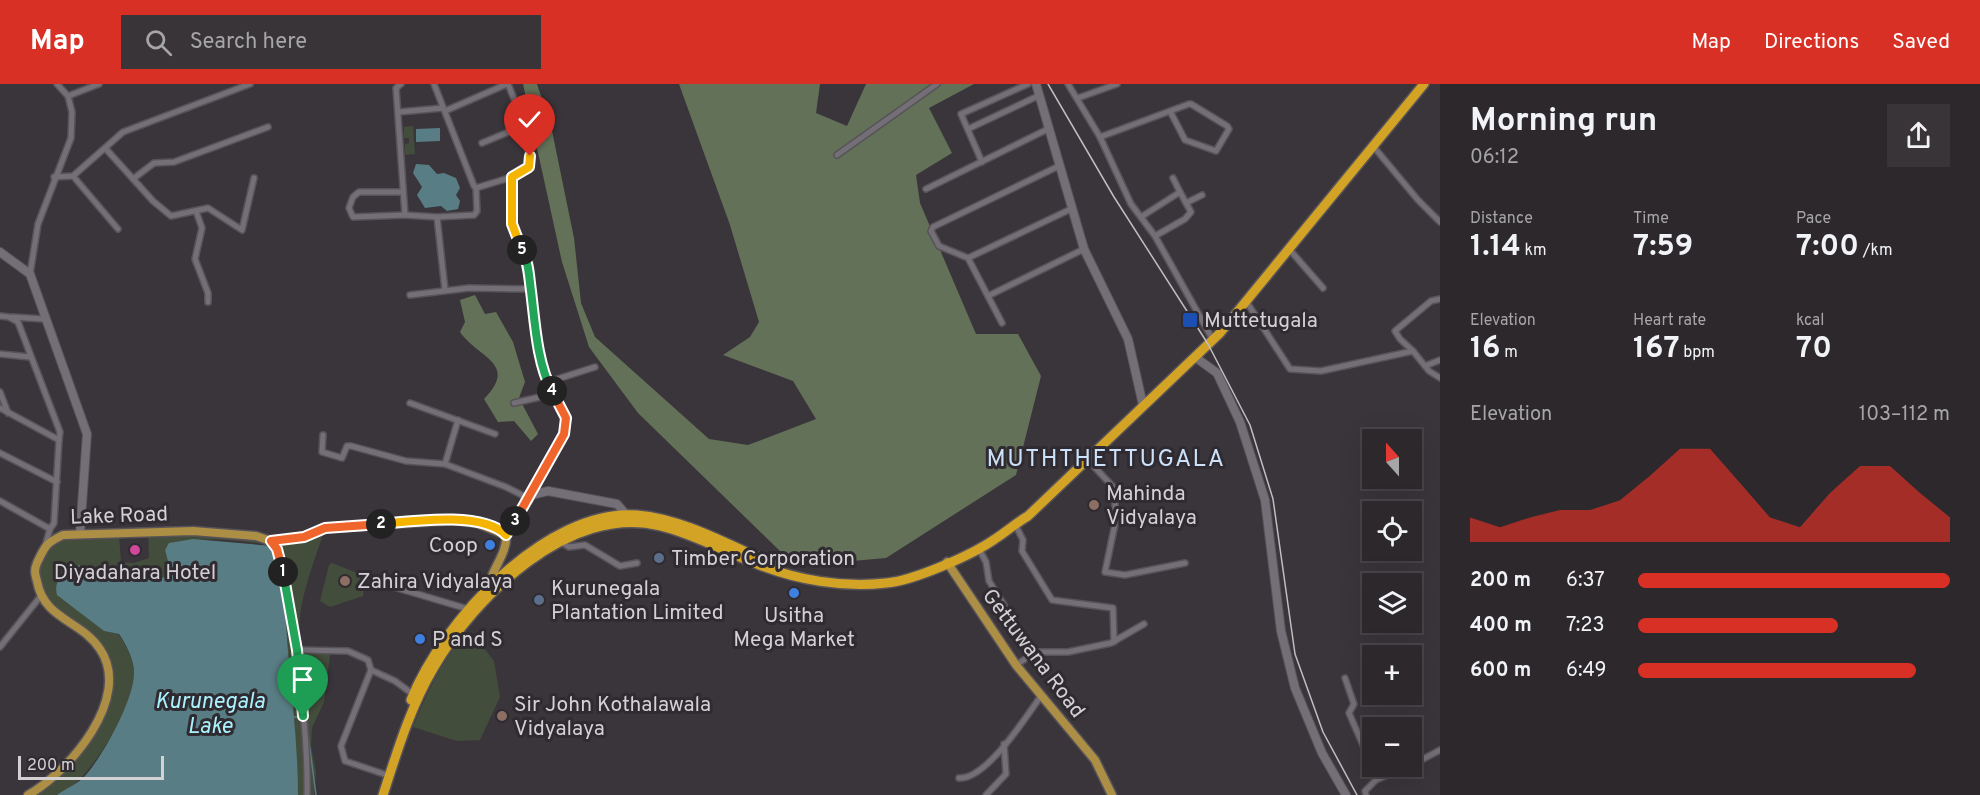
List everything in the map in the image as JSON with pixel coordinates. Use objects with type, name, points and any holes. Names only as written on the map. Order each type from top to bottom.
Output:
[{"type":"highway","points":[[946,560],[978,547],[1028,516],[1213,340],[1424,84]]},
{"type":"highway","points":[[377,795],[435,654],[468,609],[531,554],[571,529],[599,519],[630,519],[661,526],[763,567],[812,580],[886,584],[919,575],[1004,532]]},
{"type":"highway","points":[[416,696],[444,650],[491,590],[561,542],[588,529],[630,519]]},
{"type":"highway","points":[[383,795],[387,775]]},
{"type":"main road","name":"Lake Road","points":[[40,597],[34,569],[46,543],[63,534],[193,531],[256,536],[271,541],[304,537],[325,528],[454,520],[484,525],[506,535]]},
{"type":"main road","points":[[491,590],[490,576],[505,545],[506,535]]},
{"type":"main road","name":"Gettuwana Road","points":[[946,560],[1016,665],[1095,760],[1112,795]]},
{"type":"main road","points":[[28,795],[44,786],[74,759],[92,735],[106,697],[110,669],[101,650],[91,637],[60,618],[40,597]]},
{"type":"street","points":[[57,84],[68,96],[72,112],[70,138],[38,224],[30,274],[44,319],[87,434],[80,533]]},
{"type":"street","points":[[68,96],[99,84]]},
{"type":"street","points":[[54,177],[73,176],[123,132],[250,84]]},
{"type":"street","points":[[401,84],[396,88],[405,215]]},
{"type":"street","points":[[402,192],[359,192],[353,197],[349,208],[353,217],[405,215],[437,217],[474,215],[477,211],[476,188],[434,84]]},
{"type":"street","points":[[399,112],[444,109],[508,84],[523,126],[531,162],[529,167],[512,177],[476,188]]},
{"type":"street","points":[[837,155],[937,84]]},
{"type":"street","points":[[982,162],[961,114],[1028,84]]},
{"type":"street","points":[[1036,84],[1084,249],[1128,339],[1143,405]]},
{"type":"street","points":[[1068,84],[1100,137],[1131,204],[1155,236],[1213,340]]},
{"type":"street","points":[[1078,98],[1117,84]]},
{"type":"street","points":[[968,129],[1038,96]]},
{"type":"street","points":[[1100,137],[1170,111],[1191,104],[1229,129],[1218,150],[1185,140],[1170,111]]},
{"type":"street","points":[[482,143],[523,126]]},
{"type":"street","points":[[133,179],[154,163],[174,162],[268,127]]},
{"type":"street","points":[[926,189],[1048,129]]},
{"type":"street","points":[[1373,146],[1418,200],[1440,222]]},
{"type":"street","points":[[106,149],[171,216],[208,208],[242,230],[254,177]]},
{"type":"street","points":[[1002,323],[968,258],[939,246],[931,231],[933,226],[1059,165]]},
{"type":"street","points":[[73,176],[118,229]]},
{"type":"street","points":[[506,535],[531,497],[564,434],[566,418],[548,382],[530,289],[528,266],[512,224],[514,205],[512,177]]},
{"type":"street","points":[[1155,236],[1185,219],[1191,212],[1173,178]]},
{"type":"street","points":[[1141,218],[1180,192]]},
{"type":"street","points":[[1186,202],[1202,195]]},
{"type":"street","points":[[968,258],[1071,209]]},
{"type":"street","points":[[196,211],[202,228],[195,259],[208,293],[208,302]]},
{"type":"street","points":[[437,217],[445,290]]},
{"type":"street","points":[[988,296],[1084,249]]},
{"type":"street","points":[[1289,249],[1323,288]]},
{"type":"street","points":[[0,252],[30,274]]},
{"type":"street","points":[[410,295],[445,290],[530,289]]},
{"type":"street","points":[[1440,299],[1431,301],[1395,331],[1425,366],[1440,378]]},
{"type":"street","points":[[1246,301],[1290,369],[1321,371],[1413,351]]},
{"type":"street","points":[[2,316],[44,319]]},
{"type":"street","points":[[2,316],[18,322],[60,432],[54,523],[46,543]]},
{"type":"street","points":[[0,354],[30,357]]},
{"type":"street","points":[[1195,357],[1216,373],[1240,422],[1265,500],[1281,631],[1292,678],[1322,753],[1346,795]]},
{"type":"street","points":[[1425,366],[1440,360]]},
{"type":"street","points":[[548,382],[595,366]]},
{"type":"street","points":[[0,392],[8,413]]},
{"type":"street","points":[[514,403],[554,394]]},
{"type":"street","points":[[410,403],[495,434]]},
{"type":"street","points":[[0,408],[59,440]]},
{"type":"street","points":[[445,464],[458,420]]},
{"type":"street","points":[[323,435],[321,452],[342,458],[347,446],[406,461],[445,464],[531,497],[548,491],[617,504],[630,519]]},
{"type":"street","points":[[0,453],[57,482]]},
{"type":"street","points":[[1087,459],[1115,489],[1115,524],[1105,563],[1105,572],[1125,575],[1185,563]]},
{"type":"street","points":[[0,501],[50,529]]},
{"type":"street","points":[[1015,524],[1023,540],[1022,550],[1052,600],[1113,608],[1114,642]]},
{"type":"street","points":[[271,541],[277,549],[289,594],[297,650],[308,763],[307,795]]},
{"type":"street","points":[[561,542],[569,547],[585,545],[620,566],[637,563]]},
{"type":"street","points":[[978,547],[986,562],[989,581],[1004,606]]},
{"type":"street","points":[[387,585],[468,609]]},
{"type":"street","points":[[0,646],[40,597]]},
{"type":"street","points":[[1016,665],[1036,652],[1068,652],[1114,642],[1144,624]]},
{"type":"street","points":[[297,650],[348,651],[368,660],[371,670],[341,746],[345,761],[387,775]]},
{"type":"street","points":[[371,670],[395,681],[416,696]]},
{"type":"street","points":[[1345,678],[1354,704],[1349,713],[1362,742]]},
{"type":"street","points":[[959,778],[983,767],[1041,696]]},
{"type":"street","points":[[986,795],[1006,774],[1004,744]]},
{"type":"street","points":[[1422,759],[1440,750]]},
{"type":"street","points":[[1366,795],[1365,790],[1383,777]]},
{"type":"green space","points":[[523,84],[537,84],[551,126],[574,238],[581,303],[595,337],[709,439],[748,445],[816,419],[793,381],[723,355],[750,337],[759,322],[730,225],[679,84],[820,84],[816,113],[847,126],[866,84],[974,84],[929,108],[952,153],[916,175],[920,203],[976,334],[1018,334],[1041,376],[1016,475],[886,558],[819,564],[784,555],[638,413],[589,347],[562,262]]},
{"type":"green space","points":[[413,126],[415,154],[405,155],[405,144],[409,143],[409,138],[404,138],[404,127]]},
{"type":"green space","points":[[475,295],[485,314],[496,312],[513,342],[525,382],[519,398],[538,434],[531,441],[514,421],[498,422],[484,399],[494,387],[498,377],[497,369],[460,332],[465,322],[460,300]]},
{"type":"green space","points":[[325,528],[305,591],[299,626],[300,641],[305,653],[325,651],[330,655],[324,702],[312,728],[311,746],[316,772],[314,795],[298,795],[294,717],[277,549],[256,543],[207,539],[169,544],[165,550],[170,569],[165,577],[151,580],[98,567],[89,619],[104,631],[118,634],[124,642],[134,671],[133,685],[119,722],[108,742],[82,777],[68,789],[56,795],[28,795],[74,759],[106,697],[109,669],[101,650],[40,597],[34,569],[46,543],[63,535],[119,534],[121,562],[134,563],[149,558],[148,531],[271,541]]},
{"type":"green space","points":[[332,563],[365,576],[363,596],[330,607],[320,601],[329,565]]},
{"type":"green space","points":[[462,637],[484,648],[494,661],[500,697],[480,740],[457,741],[413,727],[434,680]]},
{"type":"water","points":[[440,128],[440,141],[416,142],[416,129]]},
{"type":"water","points":[[416,164],[429,165],[437,174],[444,173],[456,178],[460,188],[456,195],[460,201],[458,209],[447,211],[441,206],[425,208],[417,195],[422,187],[413,173]]},
{"type":"water","name":"Kurunegala Lake","points":[[193,539],[272,546],[277,558],[284,597],[296,741],[298,795],[57,795],[84,777],[100,756],[123,712],[133,683],[134,672],[133,662],[119,634],[104,631],[57,595],[58,581],[77,565],[151,580],[165,577],[170,569],[165,550],[169,543]]},
{"type":"waterway","points":[[294,717],[301,717]]},
{"type":"waterway","points":[[306,719],[316,795]]},
{"type":"railway","points":[[1048,84],[1114,197],[1208,344],[1250,425],[1273,499],[1295,654],[1323,732],[1357,795]]},
{"type":"place","name":"Muttetugala","points":[[1190,320]]},
{"type":"place","name":"Mahinda Vidyalaya","points":[[1094,505]]},
{"type":"place","name":"Coop","points":[[490,545]]},
{"type":"place","name":"Diyadahara Hotel","points":[[135,550]]},
{"type":"place","name":"Timber Corporation","points":[[659,558]]},
{"type":"place","name":"Zahira Vidyalaya","points":[[345,581]]},
{"type":"place","name":"Usitha Mega Market","points":[[794,593]]},
{"type":"place","name":"Kurunegala Plantation Limited","points":[[539,600]]},
{"type":"place","name":"P and S","points":[[420,639]]},
{"type":"place","name":"Sir John Kothalawala Vidyalaya","points":[[502,716]]},
{"type":"district","name":"MUTHTHETTUGALA","points":[[1106,458]]},
{"type":"route","points":[[303,716],[289,594],[277,549],[271,541],[304,537],[325,528],[454,520],[484,525],[506,535],[530,499],[564,434],[566,418],[548,382],[539,345],[528,266],[512,224],[514,205],[512,177],[529,167],[530,156]]}]
